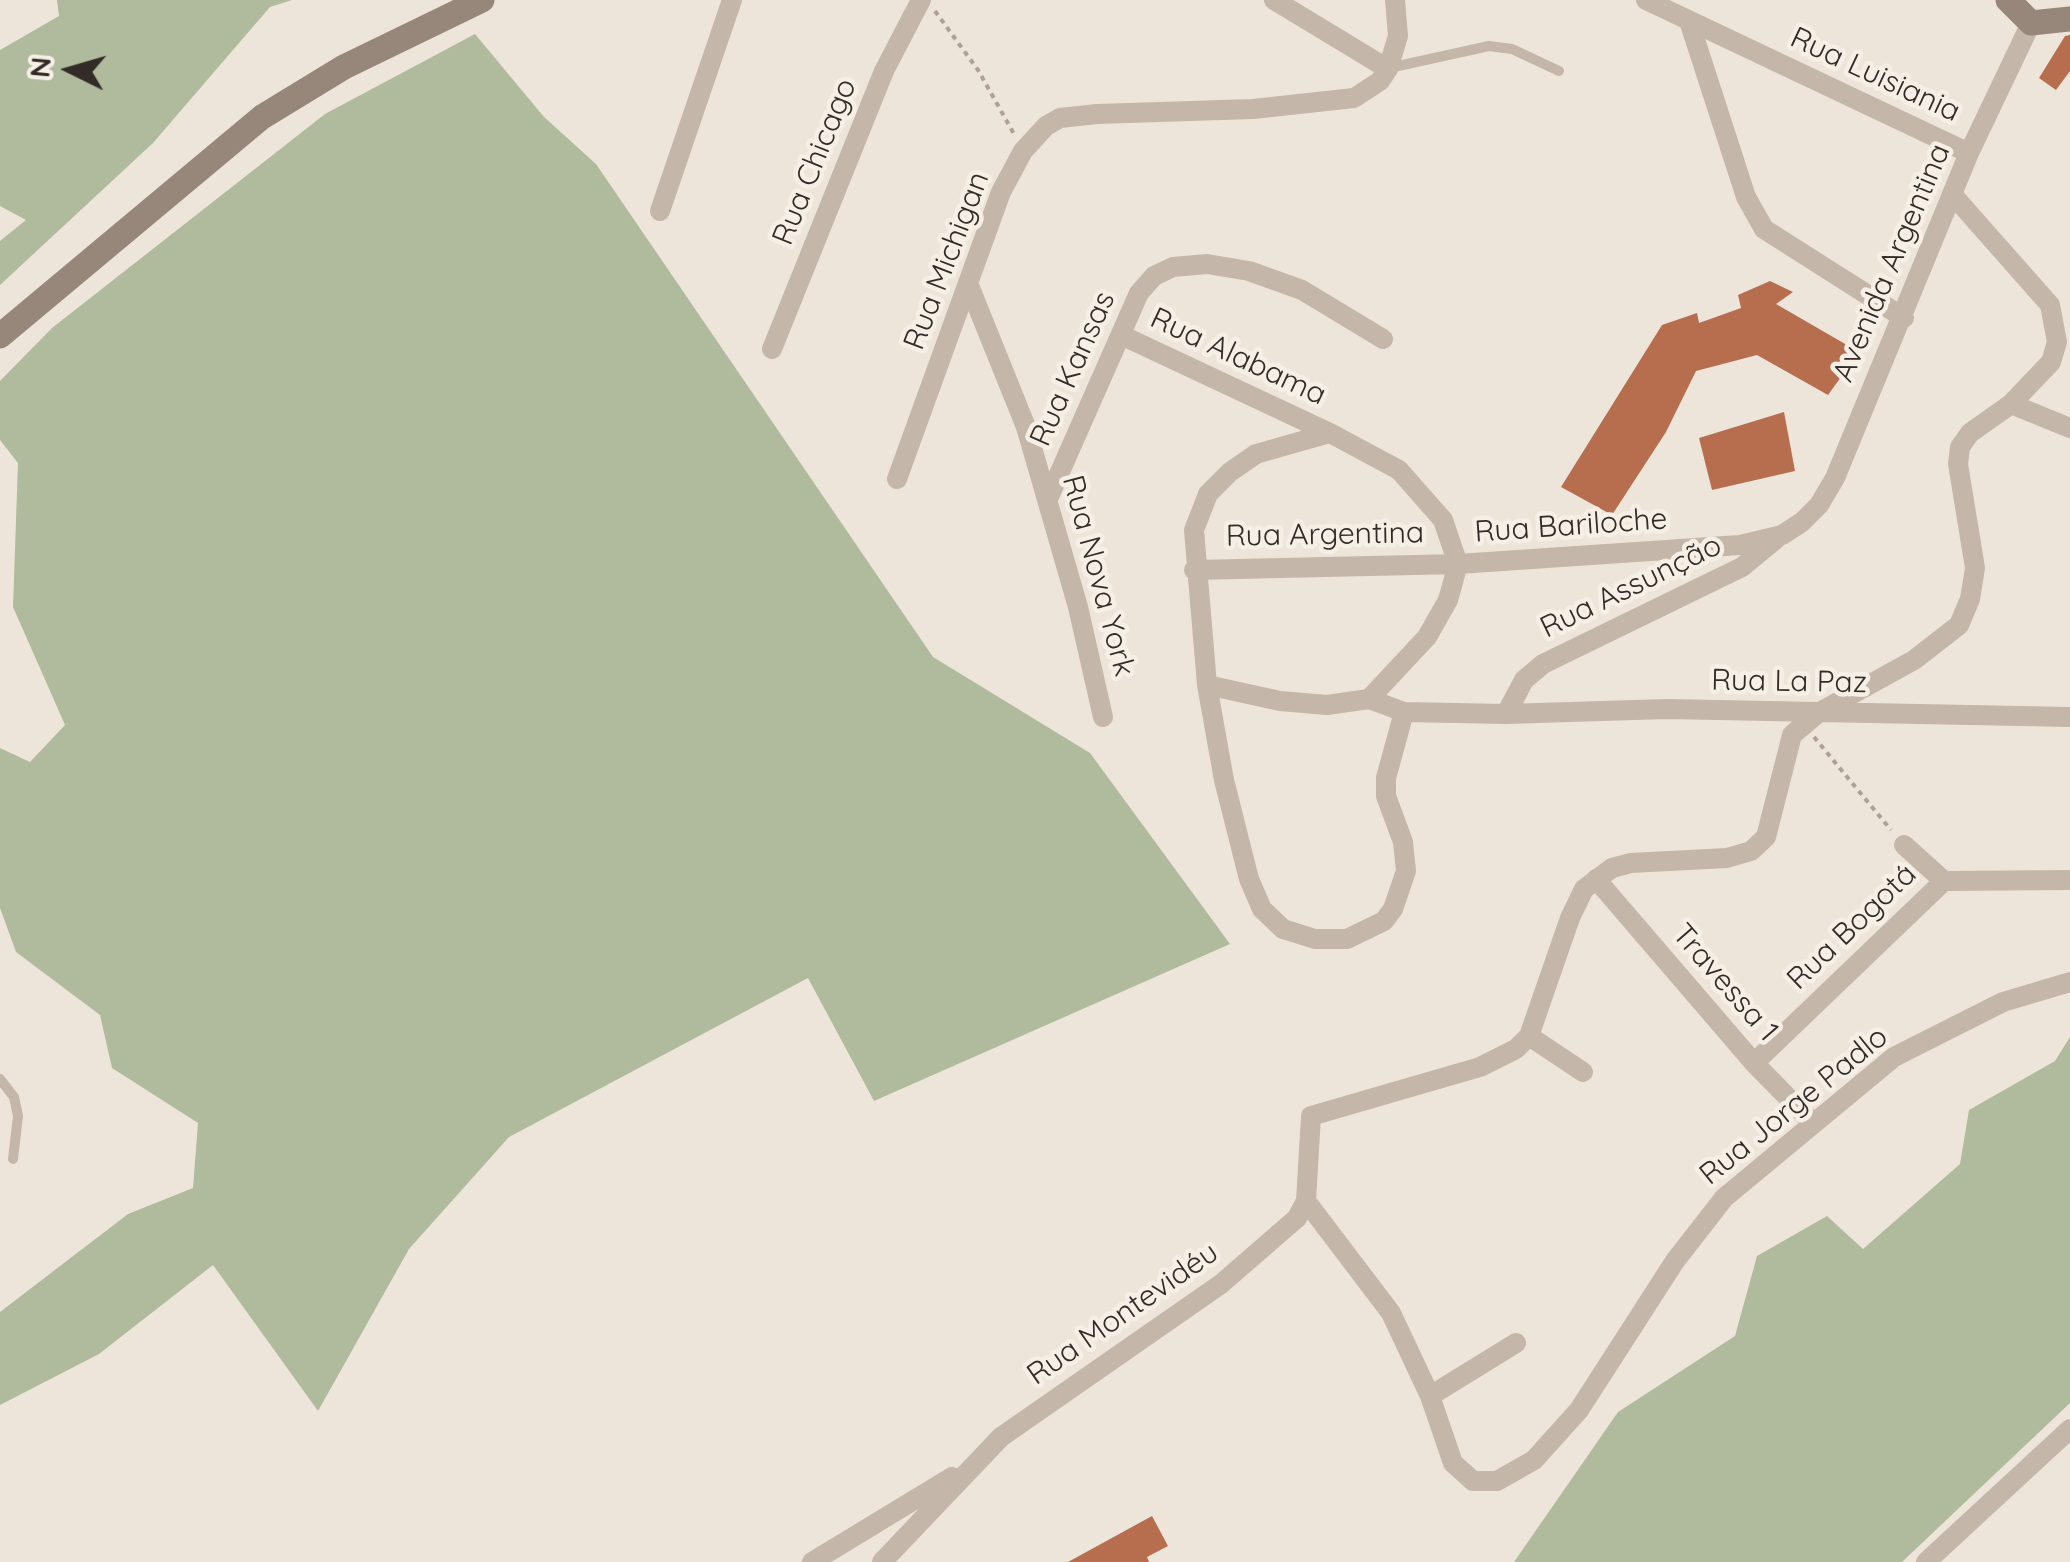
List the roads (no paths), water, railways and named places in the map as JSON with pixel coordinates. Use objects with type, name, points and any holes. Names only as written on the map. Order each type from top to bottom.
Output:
[{"type":"main road","points":[[0,336],[262,118],[344,67],[482,0]]},
{"type":"main road","points":[[2008,0],[2032,23],[2070,19]]},
{"type":"street","points":[[660,211],[732,0]]},
{"type":"street","name":"Rua Chicago","points":[[772,349],[884,71],[924,0]]},
{"type":"street","points":[[1274,0],[1388,69],[1398,36],[1395,0]]},
{"type":"street","name":"Rua Luisiania","points":[[1646,0],[1969,152]]},
{"type":"street","points":[[1689,21],[1746,197],[1764,229],[1904,318]]},
{"type":"street","name":"Avenida Argentina","points":[[1802,522],[1820,506],[1834,478],[1904,318],[1969,152],[2032,23]]},
{"type":"street","name":"Rua Michigan","points":[[897,479],[1002,192],[1023,151],[1060,118],[1337,102],[1367,92],[1388,69]]},
{"type":"street","points":[[1516,1343],[1430,1396],[1391,1313],[1306,1201],[1311,1116],[1480,1066],[1516,1049],[1529,1036],[1576,901],[1596,879],[1630,863],[1727,858],[1751,851],[1766,837],[1792,735],[1810,719],[1914,660],[1959,625],[1970,598],[1975,568],[1958,464],[1960,447],[1970,433],[2011,404],[2050,362],[2058,342],[2057,323],[2050,305],[1952,194]]},
{"type":"street","name":"Rua Kansas","points":[[1048,499],[1140,292],[1154,276],[1184,265],[1207,264],[1249,271],[1302,290],[1383,340]]},
{"type":"street","name":"Rua Nova York","points":[[968,283],[1026,426],[1103,718]]},
{"type":"street","name":"Rua Alabama","points":[[1121,335],[1330,433],[1399,470],[1443,520],[1458,564]]},
{"type":"street","points":[[2011,404],[2070,428]]},
{"type":"street","points":[[1330,433],[1256,454],[1230,472],[1200,511],[1194,530],[1194,570],[1207,685],[1249,879],[1270,920],[1297,936],[1347,939],[1384,921],[1400,897],[1406,871],[1403,842],[1386,796],[1386,778],[1404,712]]},
{"type":"street","name":"Rua Bariloche","points":[[1458,564],[1740,545],[1782,535],[1802,522]]},
{"type":"street","name":"Rua Assunção","points":[[1506,714],[1524,680],[1543,664],[1742,567],[1782,535]]},
{"type":"street","points":[[1370,699],[1427,638],[1448,600],[1458,564]]},
{"type":"street","name":"Rua Argentina","points":[[1194,570],[1458,564]]},
{"type":"street","points":[[1207,685],[1280,701],[1327,704],[1370,699],[1404,712],[1506,714]]},
{"type":"street","name":"Rua La Paz","points":[[1506,714],[1667,709],[1810,719],[2070,718]]},
{"type":"street","points":[[1904,845],[1944,881]]},
{"type":"street","name":"Travessa 1","points":[[1596,879],[1754,1063],[1812,1122]]},
{"type":"street","name":"Rua Bogotá","points":[[1754,1063],[1944,881],[2070,880]]},
{"type":"street","name":"Rua Jorge Padlo","points":[[1430,1396],[1444,1446],[1462,1473],[1473,1481],[1497,1482],[1534,1460],[1569,1422],[1676,1260],[1724,1198],[1894,1057],[2002,1002],[2070,982]]},
{"type":"street","points":[[1529,1036],[1583,1072]]},
{"type":"street","name":"Rua Montevidéu","points":[[812,1562],[966,1469],[1070,1385],[1221,1284],[1297,1218],[1306,1201]]},
{"type":"street","points":[[1926,1562],[2070,1429]]},
{"type":"street","name":"Rua Montevidéu","points":[[882,1562],[966,1469]]},
{"type":"lane","points":[[1388,69],[1489,46],[1512,50],[1558,71]]},
{"type":"lane","points":[[0,1079],[14,1097],[18,1116],[13,1159]]}]
